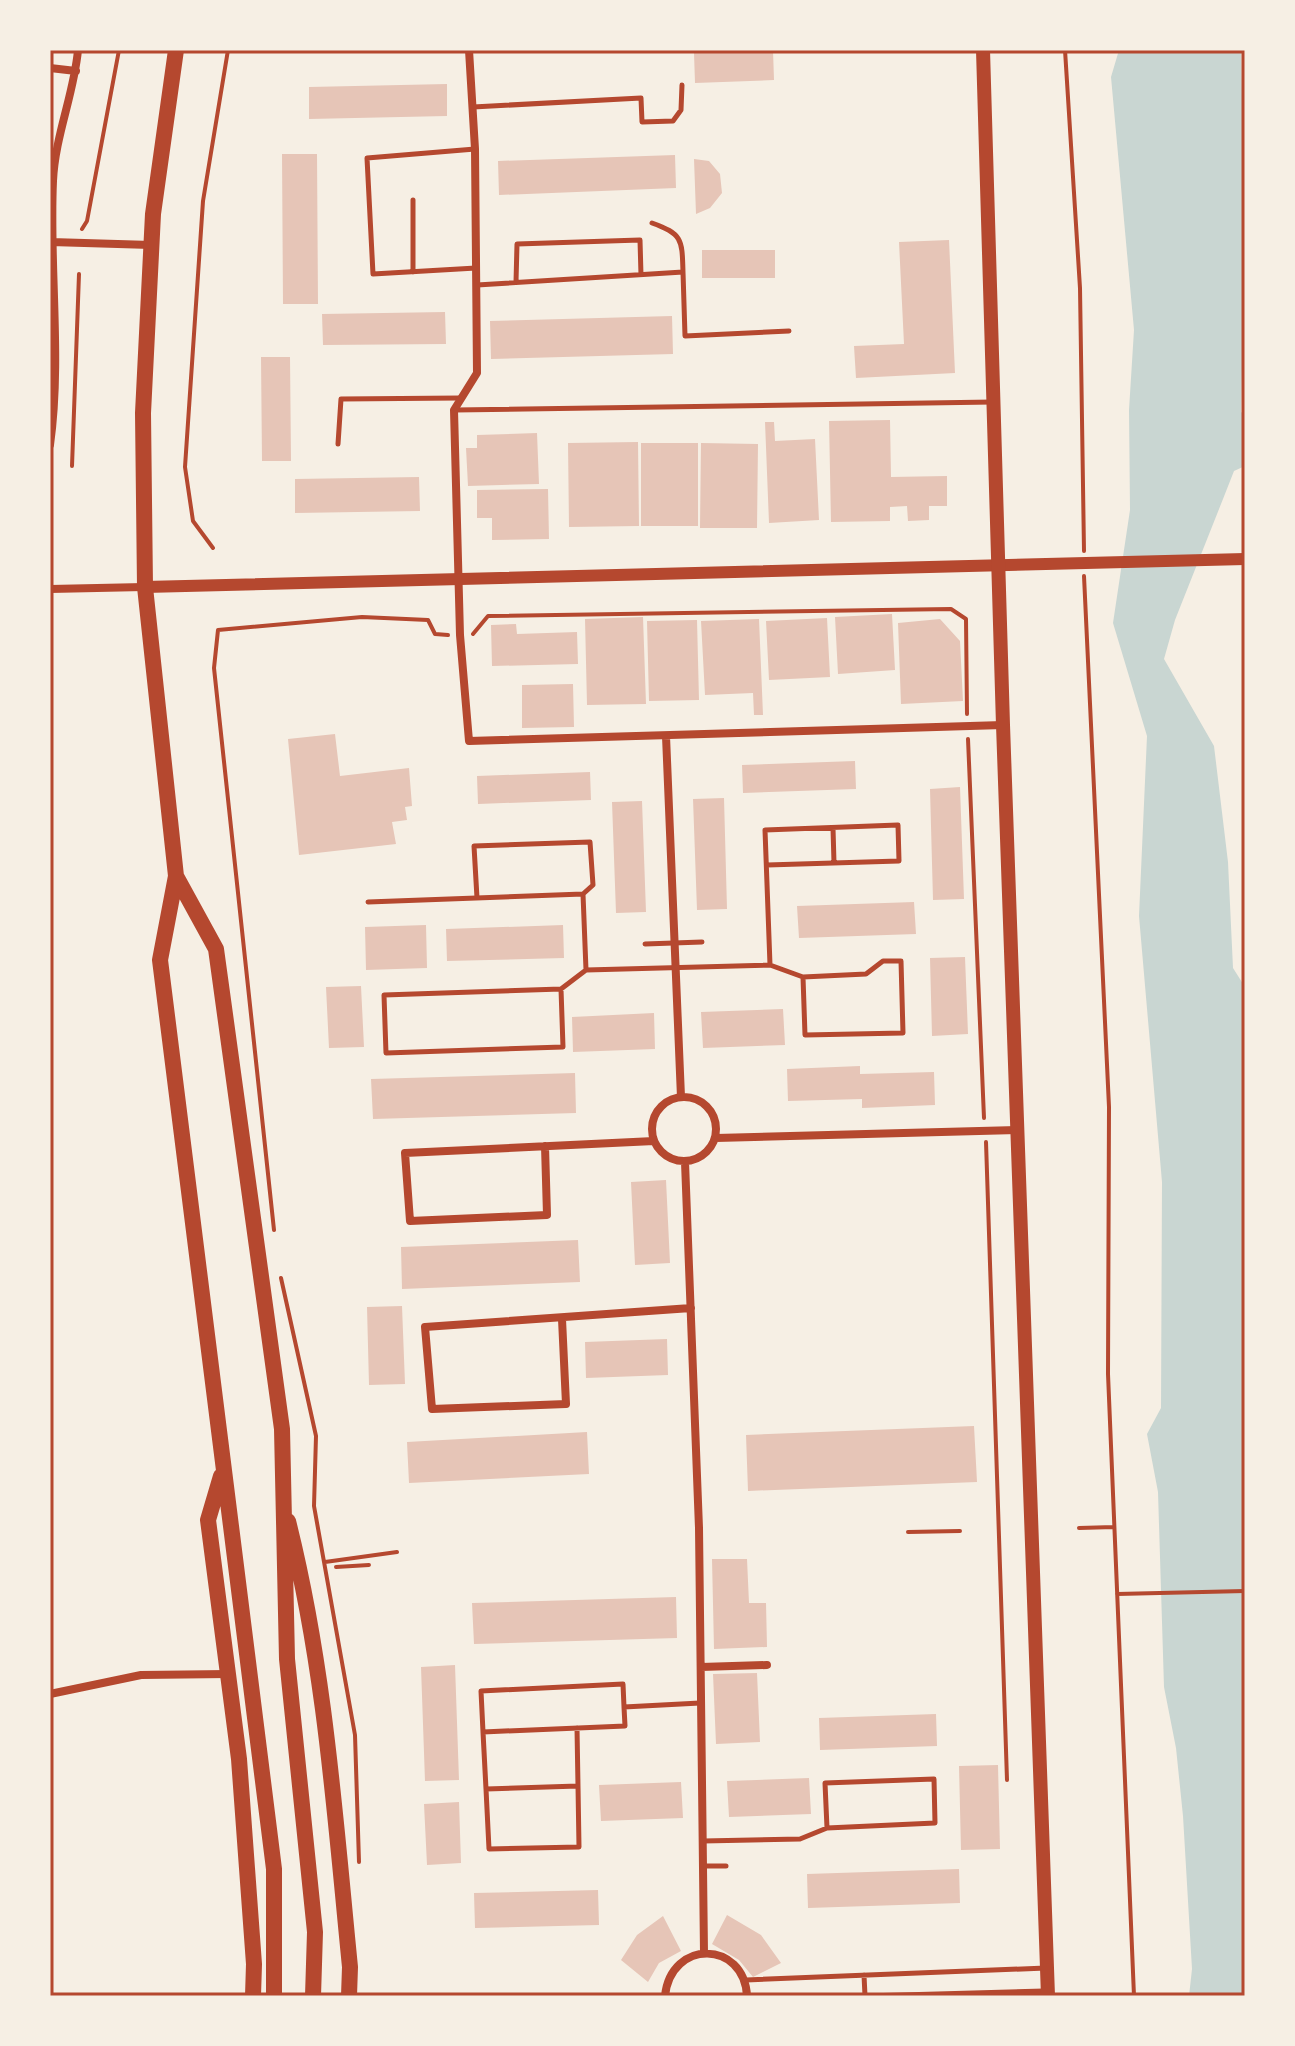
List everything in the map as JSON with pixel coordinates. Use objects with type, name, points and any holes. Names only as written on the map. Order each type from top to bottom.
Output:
[{"type":"main road","points":[[176,50],[151,245],[143,413],[145,587],[176,876],[160,960],[274,1869],[274,1996]]},
{"type":"main road","points":[[983,50],[1003,725],[1048,1994]]},
{"type":"main road","points":[[176,876],[216,949],[282,1429],[287,1659],[315,1932],[313,1996]]},
{"type":"main road","points":[[222,1471],[208,1520],[229,1674],[254,1964],[253,1996]]},
{"type":"main road","points":[[283,1501],[305,1589],[330,1745],[350,1967],[349,1996]]},
{"type":"street","points":[[50,445],[53,184],[57,138],[76,71],[78,50]]},
{"type":"street","points":[[469,50],[475,149],[477,373],[454,410],[460,635],[469,741],[1003,725]]},
{"type":"street","points":[[50,68],[76,71]]},
{"type":"street","points":[[52,242],[151,245]]},
{"type":"street","points":[[50,589],[1245,559]]},
{"type":"street","points":[[666,736],[681,1097]]},
{"type":"street","points":[[692,1098],[709,1109],[717,1128],[716,1138],[704,1155],[685,1162],[664,1155],[654,1141],[651,1126],[654,1115],[670,1100],[692,1098]]},
{"type":"street","points":[[716,1138],[1017,1130]]},
{"type":"street","points":[[545,1146],[547,1215],[410,1221],[405,1153],[545,1146],[654,1141]]},
{"type":"street","points":[[685,1162],[701,1667],[704,1953]]},
{"type":"street","points":[[562,1319],[566,1404],[432,1409],[425,1327],[691,1308]]},
{"type":"street","points":[[701,1667],[767,1665]]},
{"type":"street","points":[[50,1694],[141,1675],[229,1674]]},
{"type":"street","points":[[665,1996],[666,1984],[680,1962],[704,1953],[731,1961],[746,1980],[747,1996]]},
{"type":"lane","points":[[472,107],[641,98],[642,122],[673,121],[681,110],[682,85]]},
{"type":"lane","points":[[475,149],[367,158],[373,274],[476,268]]},
{"type":"lane","points":[[413,200],[413,272]]},
{"type":"lane","points":[[652,223],[673,230],[680,239],[685,336],[789,331]]},
{"type":"lane","points":[[516,282],[517,244],[640,240],[641,275]]},
{"type":"lane","points":[[476,285],[683,272]]},
{"type":"lane","points":[[338,444],[341,399],[460,398]]},
{"type":"lane","points":[[454,410],[995,401]]},
{"type":"lane","points":[[767,865],[899,861],[898,825],[765,830],[770,965]]},
{"type":"lane","points":[[833,828],[834,863]]},
{"type":"lane","points":[[368,902],[477,898],[583,894],[593,885],[590,842],[474,846],[477,898]]},
{"type":"lane","points":[[583,894],[586,970]]},
{"type":"lane","points":[[645,944],[702,942]]},
{"type":"lane","points":[[561,989],[563,1047],[386,1053],[384,995],[561,989],[586,970],[770,965],[803,977],[866,974],[883,961],[901,961],[903,1033],[805,1035],[803,977]]},
{"type":"lane","points":[[483,1732],[577,1728],[625,1726],[623,1684],[481,1691],[483,1732],[489,1849],[579,1847],[577,1728]]},
{"type":"lane","points":[[624,1707],[701,1703]]},
{"type":"lane","points":[[703,1841],[800,1839],[827,1828],[935,1823],[934,1779],[825,1783],[827,1828]]},
{"type":"lane","points":[[486,1789],[578,1786]]},
{"type":"lane","points":[[703,1866],[726,1866]]},
{"type":"lane","points":[[746,1980],[1047,1968]]},
{"type":"lane","points":[[864,1975],[865,1996],[1048,1994]]},
{"type":"path","points":[[82,229],[87,221],[119,50]]},
{"type":"path","points":[[213,548],[193,521],[185,467],[203,201],[228,50]]},
{"type":"path","points":[[1065,50],[1080,288],[1084,560]]},
{"type":"path","points":[[72,466],[79,274]]},
{"type":"path","points":[[1084,575],[1109,1107],[1108,1374],[1134,1996]]},
{"type":"path","points":[[218,630],[214,668],[276,1244]]},
{"type":"path","points":[[280,1274],[296,1358],[316,1436],[314,1506],[355,1735],[360,1875]]},
{"type":"path","points":[[1079,1528],[1114,1527]]},
{"type":"path","points":[[908,1532],[960,1531]]},
{"type":"path","points":[[325,1562],[397,1552]]},
{"type":"path","points":[[336,1567],[369,1565]]},
{"type":"path","points":[[1117,1594],[1245,1591]]},
{"type":"shaded area","points":[[1119,50],[1241,50],[1245,234],[1241,412],[1245,415],[1245,466],[1234,471],[1175,620],[1164,659],[1214,746],[1228,862],[1233,968],[1245,987],[1245,1996],[1189,1996],[1192,1969],[1183,1816],[1176,1748],[1164,1687],[1158,1492],[1147,1434],[1161,1408],[1162,1182],[1139,916],[1147,736],[1113,623],[1130,510],[1129,410],[1134,330],[1111,77]]},
{"type":"building","points":[[773,50],[774,80],[695,83],[694,53]]},
{"type":"building","points":[[447,84],[447,116],[309,119],[309,87]]},
{"type":"building","points":[[282,154],[317,154],[318,304],[283,304]]},
{"type":"building","points":[[675,155],[676,188],[499,195],[498,161]]},
{"type":"building","points":[[694,159],[709,161],[720,174],[722,193],[710,208],[696,214]]},
{"type":"building","points":[[949,240],[955,373],[856,378],[854,346],[904,344],[899,242]]},
{"type":"building","points":[[702,250],[775,250],[775,278],[702,278]]},
{"type":"building","points":[[445,312],[446,344],[323,345],[322,314]]},
{"type":"building","points":[[672,316],[673,354],[491,359],[490,321]]},
{"type":"building","points":[[261,357],[290,357],[291,461],[262,461]]},
{"type":"building","points":[[890,420],[891,477],[947,476],[947,506],[929,506],[929,520],[908,521],[907,506],[890,507],[890,521],[831,522],[829,421]]},
{"type":"building","points":[[765,422],[774,422],[775,441],[815,439],[819,520],[769,523]]},
{"type":"building","points":[[537,433],[539,484],[468,486],[466,448],[477,448],[477,435]]},
{"type":"building","points":[[638,442],[639,526],[569,527],[568,443]]},
{"type":"building","points":[[641,443],[698,443],[698,526],[641,526]]},
{"type":"building","points":[[701,443],[758,444],[757,528],[700,528]]},
{"type":"building","points":[[419,477],[420,511],[295,513],[295,479]]},
{"type":"building","points":[[548,489],[549,539],[492,540],[492,518],[477,518],[477,490]]},
{"type":"building","points":[[892,614],[895,670],[838,674],[835,617]]},
{"type":"building","points":[[643,617],[646,704],[587,705],[585,619]]},
{"type":"building","points":[[827,618],[830,677],[769,680],[766,621]]},
{"type":"building","points":[[759,619],[763,715],[754,715],[753,693],[705,695],[701,621]]},
{"type":"building","points":[[940,619],[960,641],[963,701],[901,704],[898,623]]},
{"type":"building","points":[[697,620],[699,700],[649,701],[647,621]]},
{"type":"building","points":[[516,624],[517,634],[577,632],[578,664],[492,666],[491,625]]},
{"type":"building","points":[[573,684],[574,727],[522,728],[522,685]]},
{"type":"building","points":[[335,734],[340,776],[409,768],[412,806],[405,807],[407,820],[392,822],[396,844],[299,855],[288,739]]},
{"type":"building","points":[[855,761],[856,789],[743,793],[742,765]]},
{"type":"building","points":[[590,772],[591,800],[478,804],[477,776]]},
{"type":"building","points":[[960,787],[964,899],[933,900],[930,789]]},
{"type":"building","points":[[724,798],[727,909],[697,910],[693,799]]},
{"type":"building","points":[[642,801],[646,912],[616,913],[612,802]]},
{"type":"building","points":[[914,902],[916,934],[799,938],[797,906]]},
{"type":"building","points":[[426,925],[427,968],[366,970],[365,927]]},
{"type":"building","points":[[563,925],[564,958],[447,961],[446,929]]},
{"type":"building","points":[[965,957],[968,1034],[932,1036],[930,958]]},
{"type":"building","points":[[361,986],[364,1047],[329,1048],[326,987]]},
{"type":"building","points":[[783,1009],[785,1045],[703,1048],[701,1012]]},
{"type":"building","points":[[654,1013],[655,1049],[573,1052],[572,1017]]},
{"type":"building","points":[[860,1066],[860,1074],[934,1072],[935,1105],[862,1108],[862,1099],[788,1101],[787,1069]]},
{"type":"building","points":[[575,1073],[576,1113],[373,1119],[371,1079]]},
{"type":"building","points":[[666,1180],[670,1263],[635,1265],[631,1182]]},
{"type":"building","points":[[578,1240],[580,1282],[402,1289],[401,1247]]},
{"type":"building","points":[[402,1306],[405,1384],[369,1385],[367,1307]]},
{"type":"building","points":[[667,1339],[668,1375],[586,1378],[585,1342]]},
{"type":"building","points":[[974,1426],[977,1482],[748,1491],[746,1435]]},
{"type":"building","points":[[587,1432],[589,1474],[409,1483],[407,1442]]},
{"type":"building","points":[[712,1559],[747,1559],[749,1603],[766,1603],[767,1647],[714,1649]]},
{"type":"building","points":[[676,1597],[677,1638],[474,1644],[472,1603]]},
{"type":"building","points":[[455,1665],[459,1780],[425,1781],[421,1667]]},
{"type":"building","points":[[757,1673],[760,1742],[716,1744],[713,1674]]},
{"type":"building","points":[[936,1714],[937,1746],[820,1750],[819,1718]]},
{"type":"building","points":[[998,1765],[1000,1849],[961,1850],[959,1766]]},
{"type":"building","points":[[809,1778],[811,1814],[729,1817],[727,1781]]},
{"type":"building","points":[[681,1782],[683,1818],[601,1821],[599,1785]]},
{"type":"building","points":[[459,1802],[461,1863],[427,1865],[424,1804]]},
{"type":"building","points":[[959,1869],[960,1903],[808,1908],[807,1874]]},
{"type":"building","points":[[598,1890],[599,1925],[475,1928],[474,1893]]},
{"type":"building","points":[[727,1915],[761,1935],[781,1963],[753,1977],[739,1960],[712,1944]]},
{"type":"building","points":[[663,1916],[681,1951],[659,1963],[648,1982],[621,1960],[637,1935]]}]
